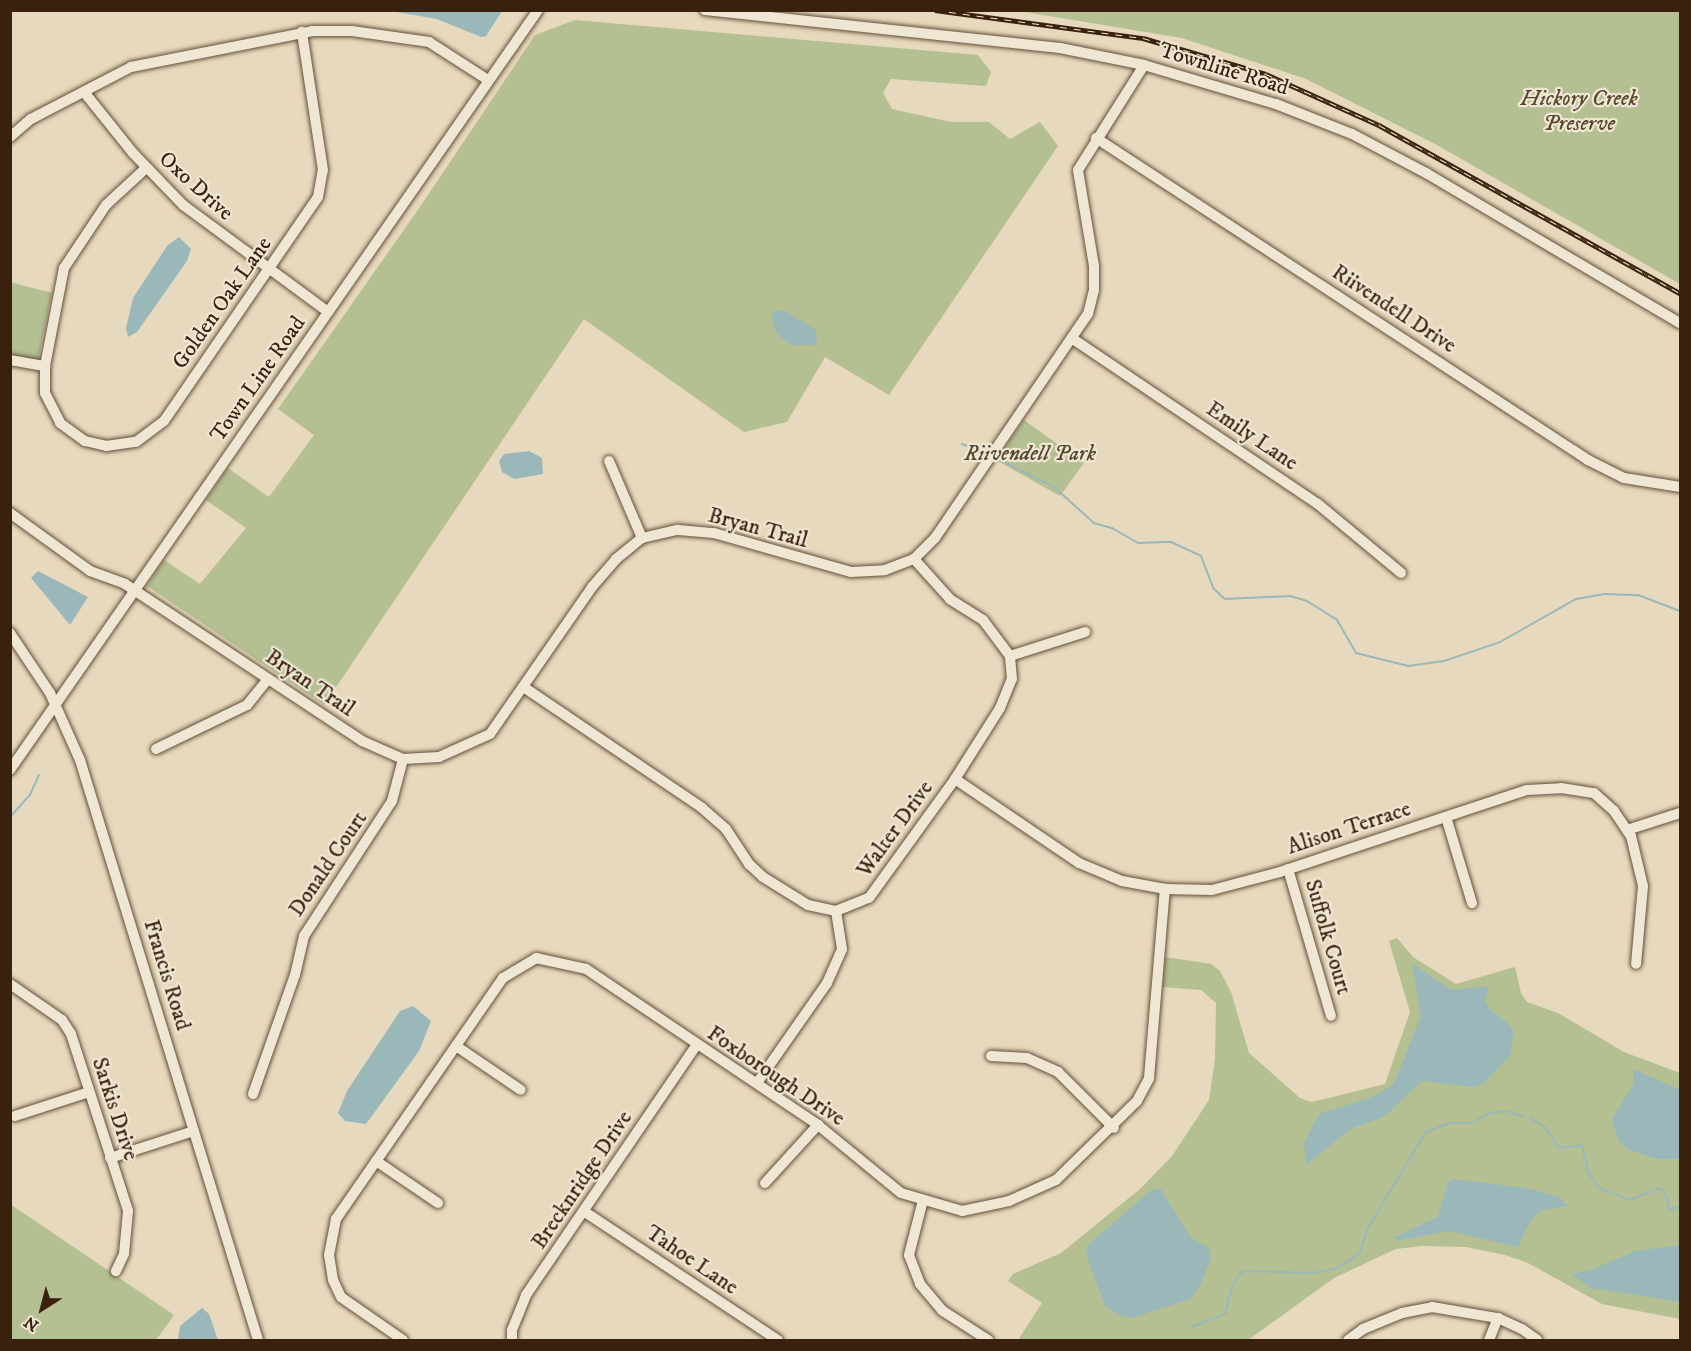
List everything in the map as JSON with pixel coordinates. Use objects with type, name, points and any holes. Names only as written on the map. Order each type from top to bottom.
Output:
[{"type":"street","name":"Town Line Road","points":[[10,770],[132,591],[538,10]]},
{"type":"street","name":"Townline Road","points":[[705,10],[1060,48],[1144,65],[1276,104],[1352,134],[1680,323]]},
{"type":"street","points":[[10,137],[32,119],[148,62],[302,32],[352,31],[429,42],[488,80]]},
{"type":"street","name":"Golden Oak Lane","points":[[146,168],[106,206],[63,268],[45,366],[47,401],[68,430],[85,441],[106,446],[136,442],[164,422],[314,204],[322,178],[302,32]]},
{"type":"street","name":"Bryan Trail","points":[[10,513],[90,570],[114,578],[362,741],[403,759],[440,757],[490,734],[525,688],[592,587],[616,559],[642,538],[678,530],[714,533],[851,572],[885,570],[914,559],[935,538],[1088,314],[1094,290],[1078,170],[1144,65]]},
{"type":"street","name":"Oxo Drive","points":[[84,92],[146,168],[197,216],[328,312]]},
{"type":"street","name":"Riivendell Drive","points":[[1096,138],[1588,460],[1624,478],[1680,487]]},
{"type":"street","name":"Emily Lane","points":[[1073,339],[1318,504],[1401,573]]},
{"type":"street","points":[[10,360],[45,366]]},
{"type":"street","points":[[609,461],[642,538]]},
{"type":"street","points":[[914,559],[950,599],[983,620],[1010,656],[1084,632]]},
{"type":"street","name":"Francis Road","points":[[10,633],[56,705],[80,759],[258,1341]]},
{"type":"street","name":"Walter Drive","points":[[836,911],[869,898],[955,779],[1000,708],[1012,679],[1010,656]]},
{"type":"street","points":[[156,748],[246,705],[268,679]]},
{"type":"street","points":[[525,688],[702,808],[726,829],[749,864],[763,877],[808,905],[836,911],[842,949],[830,975],[757,1083]]},
{"type":"street","name":"Donald Court","points":[[253,1094],[295,975],[304,936],[385,812],[403,759]]},
{"type":"street","name":"Alison Terrace","points":[[955,779],[1079,863],[1122,881],[1166,889],[1212,890],[1288,869],[1527,790],[1561,788],[1594,794],[1614,811],[1627,830],[1643,886],[1636,964]]},
{"type":"street","points":[[1627,830],[1680,813]]},
{"type":"street","points":[[1446,817],[1472,903]]},
{"type":"street","name":"Suffolk Court","points":[[1288,869],[1331,1016]]},
{"type":"street","name":"Foxborough Drive","points":[[403,1341],[341,1297],[333,1280],[329,1255],[336,1219],[503,978],[536,958],[586,969],[696,1046],[757,1083],[818,1125],[901,1193],[962,1211],[1009,1201],[1056,1180],[1114,1128],[1137,1101],[1149,1078],[1166,889]]},
{"type":"street","name":"Sarkis Drive","points":[[10,984],[62,1020],[71,1034],[128,1210],[124,1254],[116,1271]]},
{"type":"street","points":[[456,1046],[521,1090]]},
{"type":"street","name":"Brecknridge Drive","points":[[512,1341],[512,1330],[525,1295],[585,1212],[696,1046]]},
{"type":"street","points":[[991,1056],[1027,1058],[1058,1072],[1114,1128]]},
{"type":"street","points":[[15,1116],[89,1092]]},
{"type":"street","points":[[765,1183],[818,1125]]},
{"type":"street","points":[[111,1158],[194,1131]]},
{"type":"street","points":[[376,1161],[438,1203]]},
{"type":"street","points":[[923,1200],[909,1255],[920,1284],[943,1311],[988,1341]]},
{"type":"street","name":"Tahoe Lane","points":[[585,1212],[778,1341]]},
{"type":"street","points":[[1348,1341],[1363,1329],[1402,1313],[1432,1307],[1498,1318],[1522,1329],[1537,1341]]},
{"type":"street","points":[[1489,1341],[1498,1318]]},
{"type":"green space","name":"Hickory Creek Preserve","points":[[1019,11],[1680,11],[1680,284],[1437,145],[1306,79],[1182,38]]},
{"type":"green space","points":[[575,20],[978,55],[991,72],[986,86],[891,79],[883,93],[892,109],[951,122],[989,122],[1010,139],[1040,122],[1058,146],[889,395],[825,357],[787,422],[744,432],[584,319],[324,705],[147,586],[164,560],[200,584],[246,528],[206,500],[228,468],[269,497],[314,435],[278,409],[420,207],[535,35]]},
{"type":"green space","points":[[10,282],[52,293],[38,360],[11,356]]},
{"type":"green space","name":"Riivendell Park","points":[[1024,420],[1084,463],[1060,496],[996,460]]},
{"type":"green space","points":[[1397,938],[1413,957],[1456,984],[1515,967],[1521,993],[1527,1002],[1558,1013],[1624,1052],[1680,1073],[1680,1319],[1602,1304],[1528,1263],[1505,1255],[1466,1247],[1422,1246],[1396,1249],[1334,1278],[1248,1340],[1018,1340],[1042,1303],[1008,1281],[1013,1274],[1061,1253],[1140,1189],[1172,1156],[1209,1100],[1215,1059],[1216,1003],[1201,990],[1163,987],[1165,957],[1211,964],[1220,971],[1231,992],[1249,1053],[1300,1098],[1312,1102],[1385,1084],[1410,1012],[1389,941]]},
{"type":"green space","points":[[10,1204],[174,1315],[156,1340],[11,1340]]},
{"type":"water","points":[[391,11],[502,11],[486,36],[481,37],[437,19]]},
{"type":"water","points":[[179,237],[191,249],[187,261],[137,332],[128,337],[126,328],[133,298],[167,246]]},
{"type":"water","points":[[784,310],[816,330],[817,340],[814,345],[790,345],[777,333],[771,317],[774,311]]},
{"type":"water","points":[[529,451],[542,458],[543,474],[514,479],[502,472],[499,461],[504,454]]},
{"type":"water","points":[[38,571],[88,597],[70,625],[31,578]]},
{"type":"water","points":[[1412,964],[1452,990],[1489,986],[1485,1000],[1489,1009],[1508,1023],[1514,1033],[1510,1056],[1484,1083],[1474,1087],[1422,1081],[1384,1117],[1352,1128],[1306,1165],[1304,1143],[1319,1114],[1372,1097],[1390,1087],[1396,1079],[1421,1016]]},
{"type":"water","points":[[413,1006],[431,1021],[419,1051],[366,1124],[345,1121],[338,1113],[347,1091],[400,1011]]},
{"type":"water","points":[[1633,1069],[1680,1090],[1680,1159],[1656,1159],[1627,1149],[1618,1140],[1612,1119],[1633,1085]]},
{"type":"water","points":[[1453,1179],[1527,1188],[1559,1197],[1568,1206],[1541,1210],[1529,1223],[1518,1247],[1450,1231],[1400,1240],[1393,1238],[1438,1217],[1448,1182]]},
{"type":"water","points":[[1160,1188],[1191,1238],[1209,1248],[1211,1257],[1200,1286],[1190,1299],[1135,1317],[1124,1317],[1105,1306],[1086,1254],[1087,1246],[1150,1191]]},
{"type":"water","points":[[1680,1245],[1680,1302],[1591,1288],[1571,1274],[1591,1270],[1635,1251]]},
{"type":"water","points":[[202,1308],[209,1314],[218,1340],[178,1339],[180,1326]]},
{"type":"waterway","points":[[962,444],[987,453]]},
{"type":"waterway","points":[[998,459],[1054,487],[1094,523],[1112,528],[1138,543],[1171,542],[1201,556],[1213,588],[1225,599],[1290,596],[1307,601],[1337,620],[1356,653],[1408,666],[1444,661],[1500,642],[1576,599],[1605,594],[1638,595],[1680,611]]},
{"type":"waterway","points":[[10,817],[30,795],[39,775]]},
{"type":"waterway","points":[[1192,1327],[1225,1314],[1232,1286],[1242,1271],[1313,1273],[1337,1268],[1359,1254],[1368,1228],[1426,1132],[1450,1123],[1472,1123],[1490,1113],[1506,1111],[1522,1116]]},
{"type":"waterway","points":[[1530,1118],[1546,1128],[1559,1148],[1582,1145],[1588,1172],[1599,1188],[1630,1200],[1659,1188],[1665,1192],[1669,1210],[1680,1206]]},
{"type":"railway","points":[[935,10],[1143,38],[1266,74],[1379,125],[1680,293]]}]
